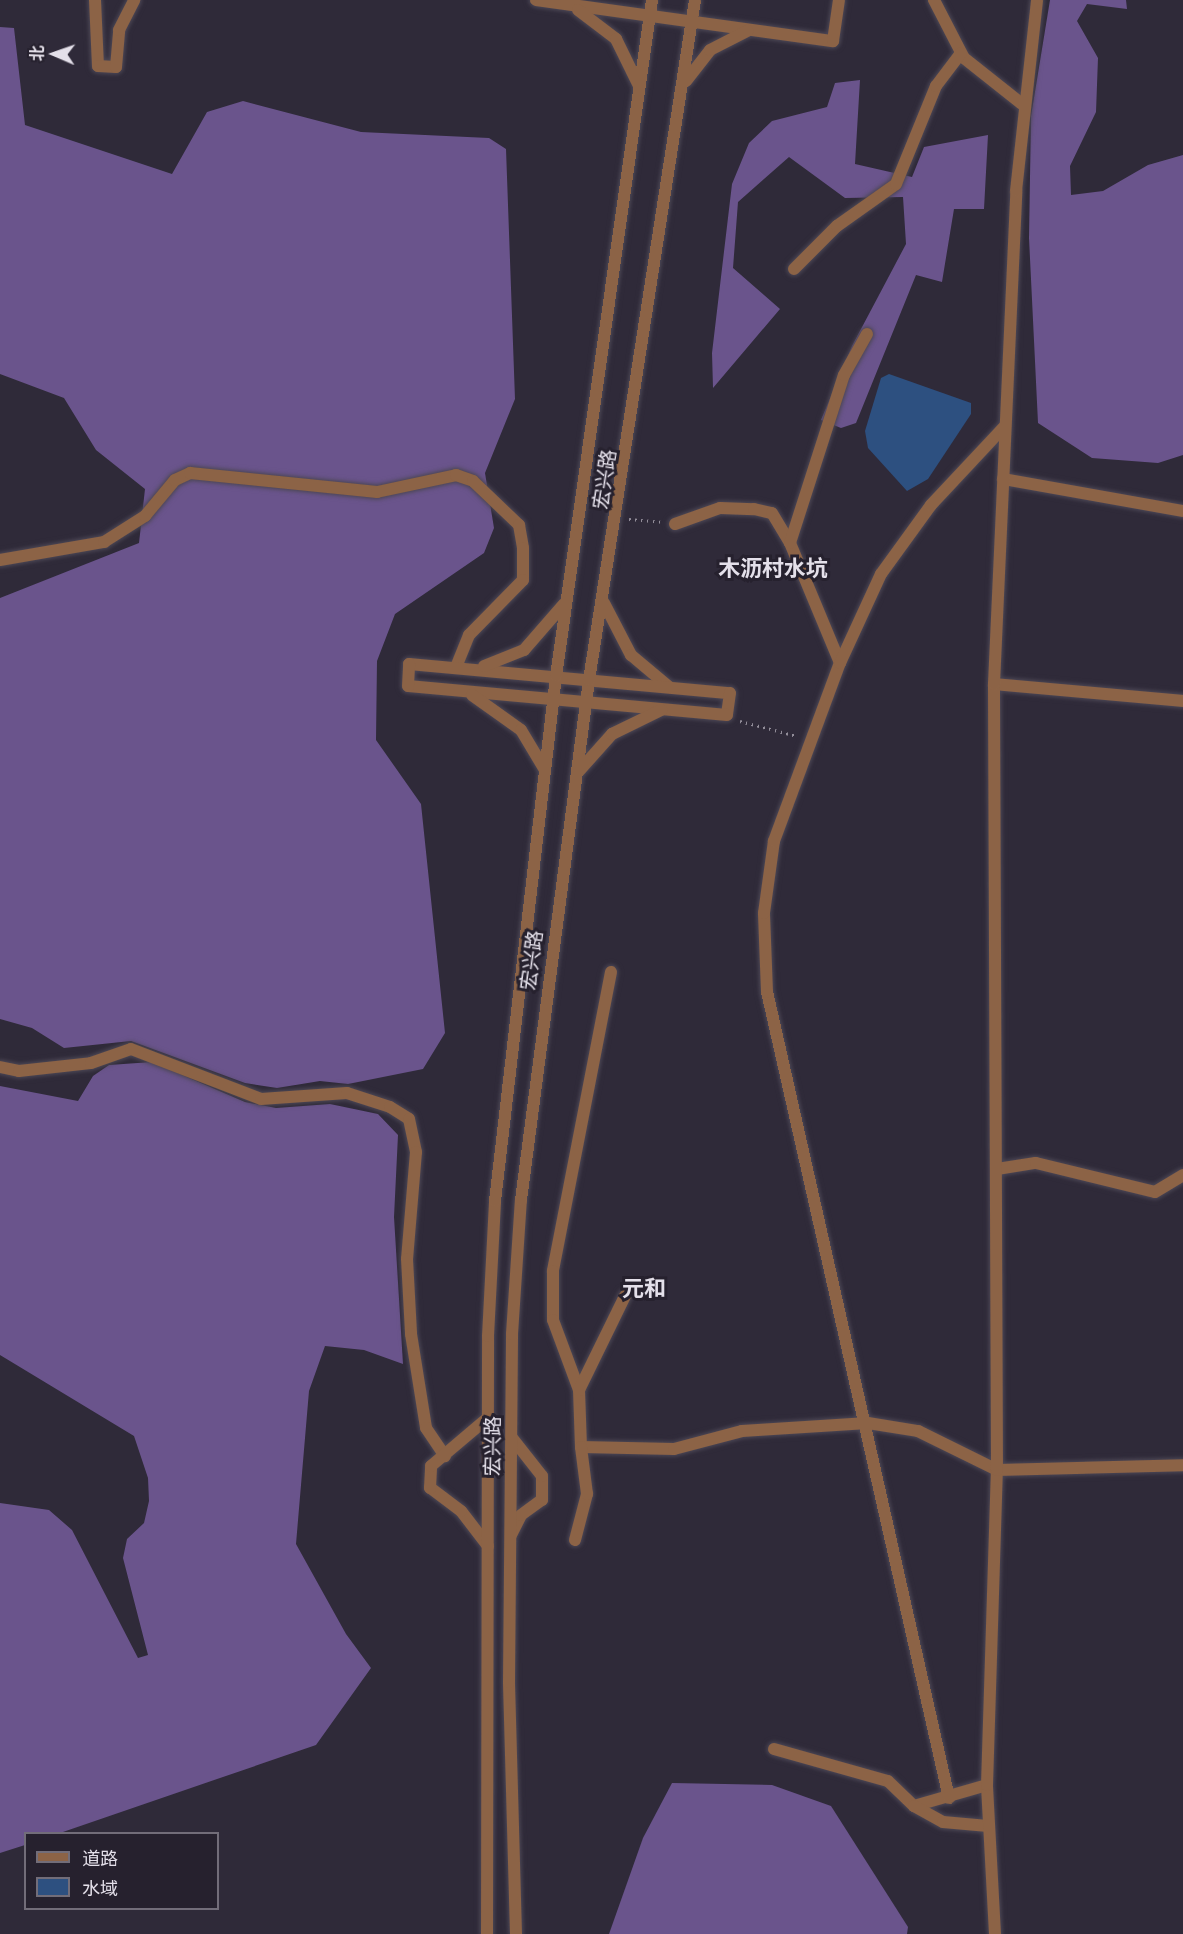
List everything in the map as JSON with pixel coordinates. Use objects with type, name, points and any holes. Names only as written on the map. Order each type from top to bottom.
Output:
[{"type":"street","points":[[94,0],[98,66],[116,67],[119,30],[134,0]]},
{"type":"street","points":[[536,0],[833,41],[839,0]]},
{"type":"street","name":"宏兴路","points":[[487,1934],[489,1417],[495,1201],[556,676],[652,0]]},
{"type":"street","name":"宏兴路","points":[[516,1934],[510,1542],[511,1434],[521,1200],[588,702],[589,680],[695,0]]},
{"type":"street","points":[[934,0],[961,52],[1022,104]]},
{"type":"street","points":[[995,1934],[987,1785],[997,1470],[994,684],[1022,104],[1037,0]]},
{"type":"street","points":[[566,4],[616,39],[639,88]]},
{"type":"street","points":[[682,91],[710,50],[750,30]]},
{"type":"street","points":[[794,269],[837,226],[896,184],[936,86],[961,52]]},
{"type":"street","points":[[790,543],[844,375],[867,334]]},
{"type":"street","points":[[949,1798],[868,1423],[767,992],[764,913],[774,841],[840,663],[881,574],[931,505],[1005,426]]},
{"type":"street","points":[[0,560],[104,542],[145,516],[175,480],[190,473],[377,492],[456,476],[473,481],[519,525],[524,548],[523,580],[469,635],[461,668]]},
{"type":"street","points":[[1003,479],[1183,511]]},
{"type":"street","points":[[675,524],[720,508],[754,509],[772,513],[790,543],[840,663]]},
{"type":"street","points":[[461,668],[524,650],[551,626],[568,595]]},
{"type":"street","points":[[603,601],[626,649],[670,687]]},
{"type":"street","points":[[409,664],[556,676],[730,693],[727,715],[408,686],[409,664]]},
{"type":"street","points":[[994,684],[1183,701]]},
{"type":"street","points":[[459,690],[510,719],[546,773]]},
{"type":"street","points":[[577,775],[612,734],[668,708]]},
{"type":"street","points":[[575,1540],[586,1494],[581,1448],[579,1390],[553,1320],[553,1271],[611,972]]},
{"type":"street","points":[[0,1068],[19,1071],[91,1063],[131,1049],[195,1069],[261,1099],[347,1093],[390,1107],[409,1119],[416,1152],[407,1259],[411,1334],[426,1428],[445,1456]]},
{"type":"street","points":[[997,1169],[1036,1163],[1155,1192],[1183,1175]]},
{"type":"street","points":[[579,1390],[625,1296]]},
{"type":"street","points":[[488,1547],[461,1511],[430,1488],[430,1466],[445,1456],[489,1417]]},
{"type":"street","points":[[581,1448],[674,1449],[742,1431],[868,1423],[918,1431],[997,1470],[1183,1465]]},
{"type":"street","points":[[510,1542],[521,1515],[542,1500],[542,1476],[511,1434]]},
{"type":"street","points":[[774,1749],[888,1781],[914,1806],[943,1822],[988,1826]]},
{"type":"street","points":[[914,1806],[949,1798],[987,1785]]},
{"type":"path","points":[[616,517],[675,524]]},
{"type":"path","points":[[727,715],[784,736],[813,736]]},
{"type":"shaded area","points":[[1050,0],[1126,0],[1127,9],[1087,4],[1077,21],[1098,58],[1096,112],[1070,166],[1071,195],[1103,191],[1148,165],[1183,155],[1183,455],[1158,463],[1092,458],[1038,423],[1029,238],[1031,116]]},
{"type":"shaded area","points":[[0,27],[14,28],[25,125],[172,174],[207,112],[243,101],[361,132],[489,138],[506,149],[515,399],[485,473],[494,528],[484,553],[395,614],[377,661],[376,740],[421,804],[445,1033],[423,1069],[348,1084],[320,1081],[277,1088],[245,1083],[131,1041],[64,1048],[32,1028],[0,1019],[0,598],[139,543],[145,489],[96,450],[64,398],[0,374]]},
{"type":"shaded area","points":[[860,80],[855,164],[912,177],[924,147],[988,135],[984,209],[954,209],[942,282],[916,275],[856,423],[841,428],[821,420],[852,346],[906,244],[903,197],[845,198],[789,157],[738,202],[733,268],[780,309],[713,388],[712,353],[732,184],[749,143],[772,121],[827,107],[835,83]]},
{"type":"shaded area","points":[[152,1062],[245,1102],[276,1108],[330,1104],[378,1114],[398,1135],[394,1217],[403,1364],[364,1350],[325,1346],[309,1391],[296,1544],[346,1634],[371,1668],[316,1745],[63,1832],[24,1832],[24,1845],[0,1853],[0,1503],[49,1510],[72,1530],[138,1658],[148,1655],[123,1558],[127,1539],[144,1523],[149,1501],[148,1478],[134,1436],[0,1355],[0,1086],[78,1101],[93,1076],[109,1065]]},
{"type":"shaded area","points":[[672,1783],[772,1785],[831,1806],[908,1927],[907,1934],[609,1934],[643,1838]]},
{"type":"water","points":[[889,374],[971,403],[971,414],[928,479],[907,491],[868,448],[865,431],[881,378]]},
{"type":"district","name":"木沥村水坑","points":[[773,567]]},
{"type":"district","name":"元和","points":[[644,1287]]}]
